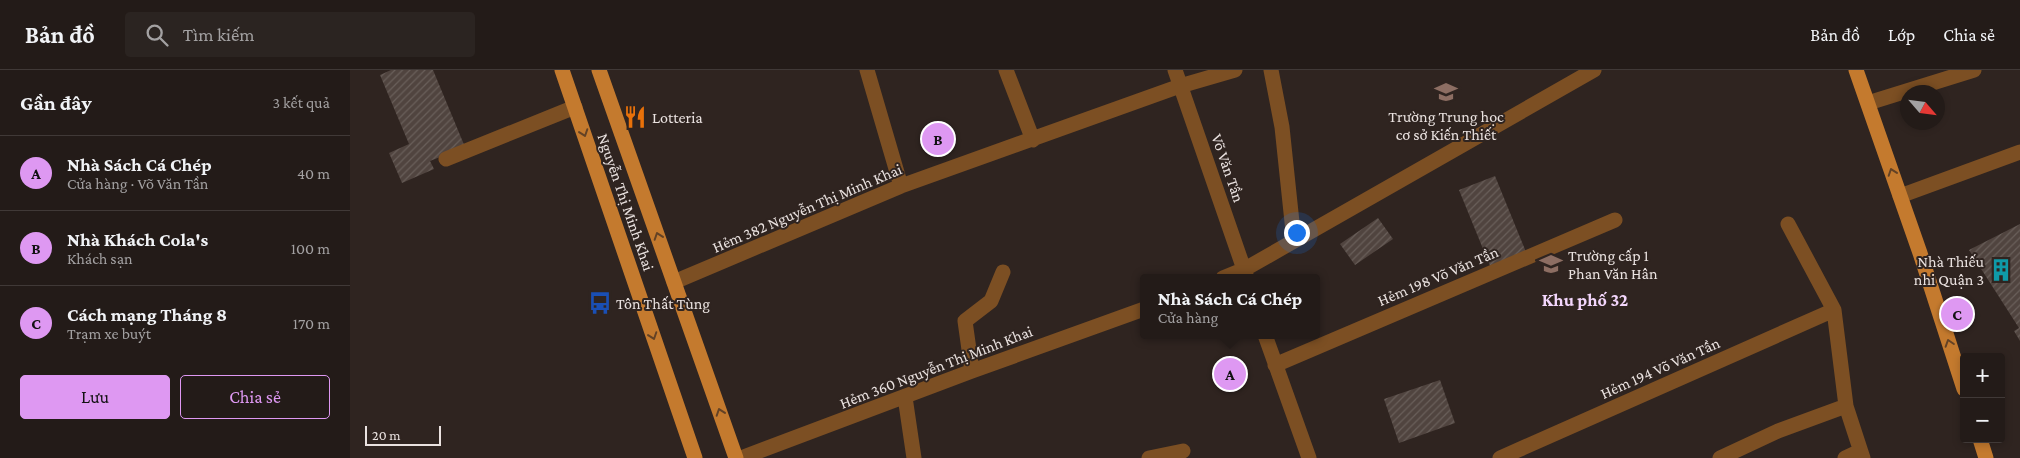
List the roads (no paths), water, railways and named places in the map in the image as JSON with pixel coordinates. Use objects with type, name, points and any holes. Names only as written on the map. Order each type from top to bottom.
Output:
[{"type":"main road","name":"Nguyễn Thị Minh Khai","points":[[562,70],[695,458]]},
{"type":"main road","name":"Nguyễn Thị Minh Khai","points":[[599,70],[736,458]]},
{"type":"main road","points":[[1856,70],[1960,378]]},
{"type":"main road","points":[[1981,443],[1986,458]]},
{"type":"street","points":[[867,70],[901,186]]},
{"type":"street","points":[[1006,70],[1033,140]]},
{"type":"street","name":"Võ Văn Tần","points":[[1175,70],[1246,274]]},
{"type":"street","name":"Hẻm 382 Nguyễn Thị Minh Khai","points":[[674,282],[901,186],[1180,86],[1235,70]]},
{"type":"street","points":[[1271,70],[1282,127],[1294,241]]},
{"type":"street","points":[[1246,274],[1294,241],[1594,70]]},
{"type":"street","points":[[1868,103],[1974,70]]},
{"type":"street","points":[[446,159],[575,108]]},
{"type":"street","points":[[1900,196],[2020,152]]},
{"type":"street","name":"Hẻm 198 Võ Văn Tần","points":[[1275,365],[1615,220]]},
{"type":"street","points":[[1788,224],[1834,310],[1846,406],[1861,455],[1845,458]]},
{"type":"street","points":[[972,371],[965,321],[991,301],[1003,272]]},
{"type":"street","name":"Hẻm 360 Nguyễn Thị Minh Khai","points":[[741,458],[1140,310]]},
{"type":"street","name":"Hẻm 194 Võ Văn Tần","points":[[1500,458],[1834,310]]},
{"type":"street","points":[[1266,339],[1309,458]]},
{"type":"street","points":[[905,397],[914,458]]},
{"type":"street","points":[[1720,458],[1778,431],[1846,406]]},
{"type":"street","points":[[1149,458],[1183,452]]},
{"type":"place","name":"Trường Trung học cơ sở Kiến Thiết","points":[[1446,92]]},
{"type":"place","name":"Lotteria","points":[[635,117]]},
{"type":"place","name":"Nhà Khách Cola's","points":[[938,139]]},
{"type":"place","name":"Trường cấp 1 Phan Văn Hân","points":[[1551,264]]},
{"type":"place","name":"Nhà Thiếu nhi Quận 3","points":[[2001,270]]},
{"type":"place","name":"Tôn Thất Tùng","points":[[600,303]]},
{"type":"place","name":"Cách mạng Tháng 8","points":[[1957,314]]},
{"type":"place","name":"Nhà Sách Cá Chép","points":[[1230,374]]},
{"type":"district","name":"Khu phố 32","points":[[1585,300]]}]
